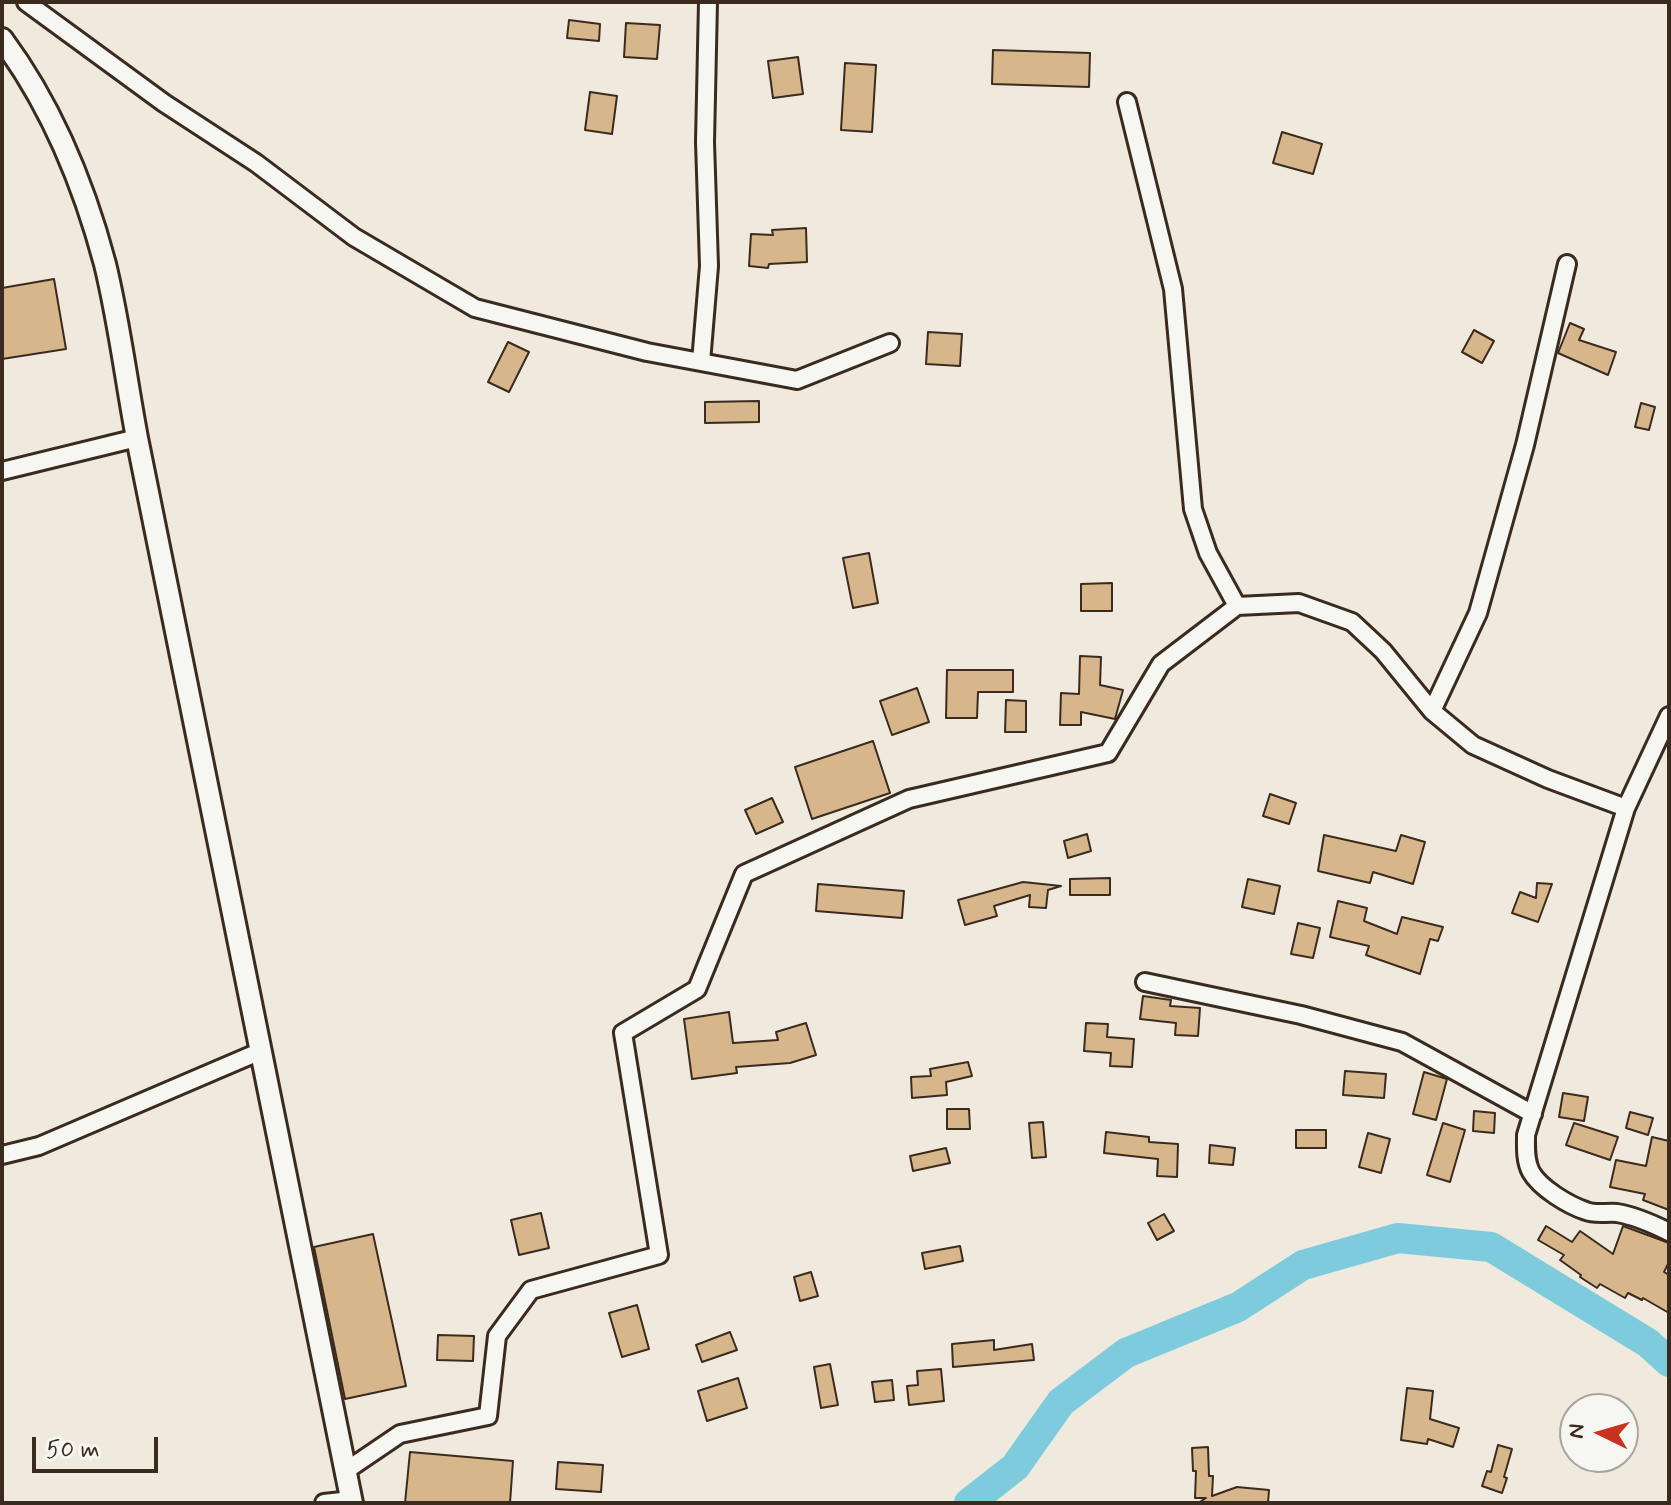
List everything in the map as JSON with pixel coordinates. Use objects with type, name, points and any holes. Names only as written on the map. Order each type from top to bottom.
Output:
[{"type":"street","points":[[26,2],[164,103],[256,163],[354,237],[475,308],[647,352],[797,380],[890,343]]},
{"type":"street","points":[[701,362],[709,266],[705,142],[708,2]]},
{"type":"street","points":[[2,39],[26,72],[77,175],[105,266],[351,1501],[324,1503]]},
{"type":"street","points":[[1127,102],[1173,289],[1193,509],[1208,553],[1237,606]]},
{"type":"street","points":[[1432,711],[1478,613],[1525,445],[1567,264]]},
{"type":"street","points":[[2,471],[137,438]]},
{"type":"street","points":[[344,1472],[400,1434],[488,1416],[497,1336],[531,1290],[659,1255],[623,1033],[697,989],[744,874],[909,799],[1108,753],[1161,664],[1237,606],[1299,603],[1352,622],[1383,651],[1432,711],[1473,745],[1548,779],[1626,808]]},
{"type":"street","points":[[1669,716],[1626,808],[1526,1135],[1530,1171],[1540,1183],[1588,1212],[1617,1213],[1669,1232]]},
{"type":"street","points":[[1145,982],[1287,1012],[1402,1042],[1533,1114]]},
{"type":"street","points":[[2,1155],[39,1146],[261,1051]]},
{"type":"building","points":[[569,20],[600,24],[599,41],[567,38]]},
{"type":"building","points":[[626,23],[660,25],[657,59],[624,57]]},
{"type":"building","points":[[993,50],[1090,53],[1089,87],[992,84]]},
{"type":"building","points":[[798,57],[803,94],[773,98],[768,61]]},
{"type":"building","points":[[845,63],[876,65],[872,132],[841,130]]},
{"type":"building","points":[[590,92],[617,96],[612,134],[585,130]]},
{"type":"building","points":[[1282,132],[1322,144],[1313,174],[1273,163]]},
{"type":"building","points":[[806,228],[807,262],[769,264],[768,268],[749,266],[751,234],[773,235],[772,230]]},
{"type":"building","points":[[54,279],[66,349],[2,359],[2,288]]},
{"type":"building","points":[[1570,323],[1584,329],[1579,340],[1616,352],[1608,375],[1558,353]]},
{"type":"building","points":[[1474,330],[1494,341],[1482,363],[1462,352]]},
{"type":"building","points":[[928,332],[962,334],[960,366],[926,364]]},
{"type":"building","points":[[508,342],[529,352],[509,392],[488,382]]},
{"type":"building","points":[[759,401],[759,422],[705,423],[705,402]]},
{"type":"building","points":[[1641,403],[1655,407],[1649,430],[1635,427]]},
{"type":"building","points":[[869,553],[878,603],[853,608],[843,558]]},
{"type":"building","points":[[1112,583],[1112,611],[1081,611],[1081,584]]},
{"type":"building","points":[[1080,656],[1101,657],[1100,685],[1123,690],[1115,719],[1081,712],[1081,725],[1060,725],[1061,693],[1079,694]]},
{"type":"building","points":[[947,670],[1013,670],[1013,692],[978,692],[977,718],[946,718]]},
{"type":"building","points":[[917,688],[929,722],[892,735],[880,701]]},
{"type":"building","points":[[1006,700],[1026,701],[1026,732],[1005,732]]},
{"type":"building","points":[[873,741],[890,793],[812,819],[795,767]]},
{"type":"building","points":[[1270,794],[1296,803],[1289,824],[1263,816]]},
{"type":"building","points":[[772,798],[783,822],[756,834],[745,810]]},
{"type":"building","points":[[1087,834],[1091,851],[1068,858],[1064,841]]},
{"type":"building","points":[[1324,835],[1396,851],[1401,835],[1425,842],[1413,884],[1373,872],[1370,883],[1318,871]]},
{"type":"building","points":[[1110,878],[1110,895],[1070,895],[1070,879]]},
{"type":"building","points":[[1248,879],[1280,886],[1274,914],[1242,907]]},
{"type":"building","points":[[1023,882],[1061,886],[1048,890],[1046,908],[1029,907],[1030,895],[994,906],[997,916],[965,925],[958,900]]},
{"type":"building","points":[[1537,883],[1552,884],[1538,922],[1512,913],[1520,892],[1536,898]]},
{"type":"building","points":[[818,884],[904,891],[902,918],[816,911]]},
{"type":"building","points":[[1338,901],[1367,908],[1364,921],[1397,934],[1402,917],[1443,927],[1438,941],[1430,939],[1420,974],[1366,955],[1369,946],[1330,937]]},
{"type":"building","points":[[1298,923],[1320,928],[1313,958],[1291,954]]},
{"type":"building","points":[[1143,996],[1171,1000],[1170,1006],[1200,1008],[1198,1036],[1175,1035],[1176,1023],[1140,1019]]},
{"type":"building","points":[[729,1012],[733,1043],[778,1040],[776,1032],[806,1023],[816,1055],[790,1063],[736,1067],[737,1073],[692,1079],[684,1019]]},
{"type":"building","points":[[1086,1023],[1108,1024],[1107,1037],[1134,1039],[1132,1067],[1110,1066],[1111,1053],[1084,1051]]},
{"type":"building","points":[[968,1062],[972,1076],[946,1082],[947,1095],[912,1098],[911,1077],[931,1076],[930,1069]]},
{"type":"building","points":[[1345,1071],[1386,1074],[1384,1098],[1343,1095]]},
{"type":"building","points":[[1424,1072],[1447,1079],[1436,1120],[1413,1114]]},
{"type":"building","points":[[1563,1093],[1588,1097],[1584,1121],[1559,1117]]},
{"type":"building","points":[[947,1109],[969,1109],[970,1129],[947,1129]]},
{"type":"building","points":[[1474,1111],[1495,1113],[1494,1133],[1473,1131]]},
{"type":"building","points":[[1630,1112],[1653,1118],[1648,1135],[1626,1128]]},
{"type":"building","points":[[1043,1122],[1046,1157],[1032,1158],[1029,1123]]},
{"type":"building","points":[[1443,1123],[1465,1130],[1450,1182],[1427,1175]]},
{"type":"building","points":[[1574,1123],[1618,1137],[1610,1160],[1566,1145]]},
{"type":"building","points":[[1296,1130],[1326,1130],[1326,1148],[1296,1148]]},
{"type":"building","points":[[1106,1132],[1149,1137],[1149,1142],[1178,1144],[1177,1177],[1157,1176],[1158,1159],[1104,1153]]},
{"type":"building","points":[[1368,1133],[1390,1139],[1381,1173],[1359,1167]]},
{"type":"building","points":[[1652,1137],[1669,1141],[1669,1210],[1643,1200],[1645,1194],[1610,1187],[1616,1160],[1646,1166]]},
{"type":"building","points":[[1210,1145],[1235,1148],[1233,1165],[1209,1163]]},
{"type":"building","points":[[946,1148],[950,1163],[913,1171],[910,1156]]},
{"type":"building","points":[[541,1213],[549,1248],[519,1255],[511,1220]]},
{"type":"building","points":[[1164,1214],[1174,1231],[1157,1240],[1148,1223]]},
{"type":"building","points":[[1546,1226],[1572,1242],[1580,1231],[1613,1254],[1623,1226],[1669,1243],[1669,1262],[1664,1272],[1669,1275],[1669,1313],[1643,1298],[1628,1293],[1625,1298],[1600,1284],[1597,1288],[1580,1277],[1560,1260],[1564,1255],[1538,1240]]},
{"type":"building","points":[[373,1234],[406,1386],[345,1399],[314,1247]]},
{"type":"building","points":[[960,1246],[963,1261],[925,1269],[922,1253]]},
{"type":"building","points":[[811,1272],[818,1296],[800,1301],[794,1277]]},
{"type":"building","points":[[637,1305],[649,1349],[622,1357],[609,1313]]},
{"type":"building","points":[[730,1332],[737,1350],[702,1362],[696,1345]]},
{"type":"building","points":[[438,1335],[474,1336],[473,1361],[437,1360]]},
{"type":"building","points":[[994,1340],[994,1350],[1032,1344],[1034,1360],[953,1367],[952,1344]]},
{"type":"building","points":[[830,1364],[838,1405],[821,1408],[814,1367]]},
{"type":"building","points":[[941,1369],[944,1401],[909,1405],[907,1386],[918,1385],[917,1371]]},
{"type":"building","points":[[738,1378],[747,1408],[707,1421],[698,1391]]},
{"type":"building","points":[[892,1380],[894,1400],[875,1402],[872,1382]]},
{"type":"building","points":[[1407,1388],[1433,1391],[1430,1419],[1459,1428],[1453,1447],[1428,1439],[1427,1444],[1401,1440]]},
{"type":"building","points":[[1498,1445],[1512,1449],[1502,1493],[1482,1486],[1487,1471],[1491,1472]]},
{"type":"building","points":[[1208,1447],[1209,1476],[1213,1476],[1212,1496],[1237,1487],[1269,1490],[1268,1503],[1198,1503],[1206,1498],[1195,1498],[1196,1471],[1193,1471],[1192,1448]]},
{"type":"building","points":[[410,1452],[513,1461],[510,1503],[405,1503]]},
{"type":"building","points":[[558,1462],[603,1465],[601,1492],[556,1489]]},
{"type":"waterway","points":[[969,1503],[1015,1467],[1061,1402],[1126,1353],[1238,1307],[1303,1265],[1398,1238],[1491,1247],[1648,1343],[1669,1362]]}]
